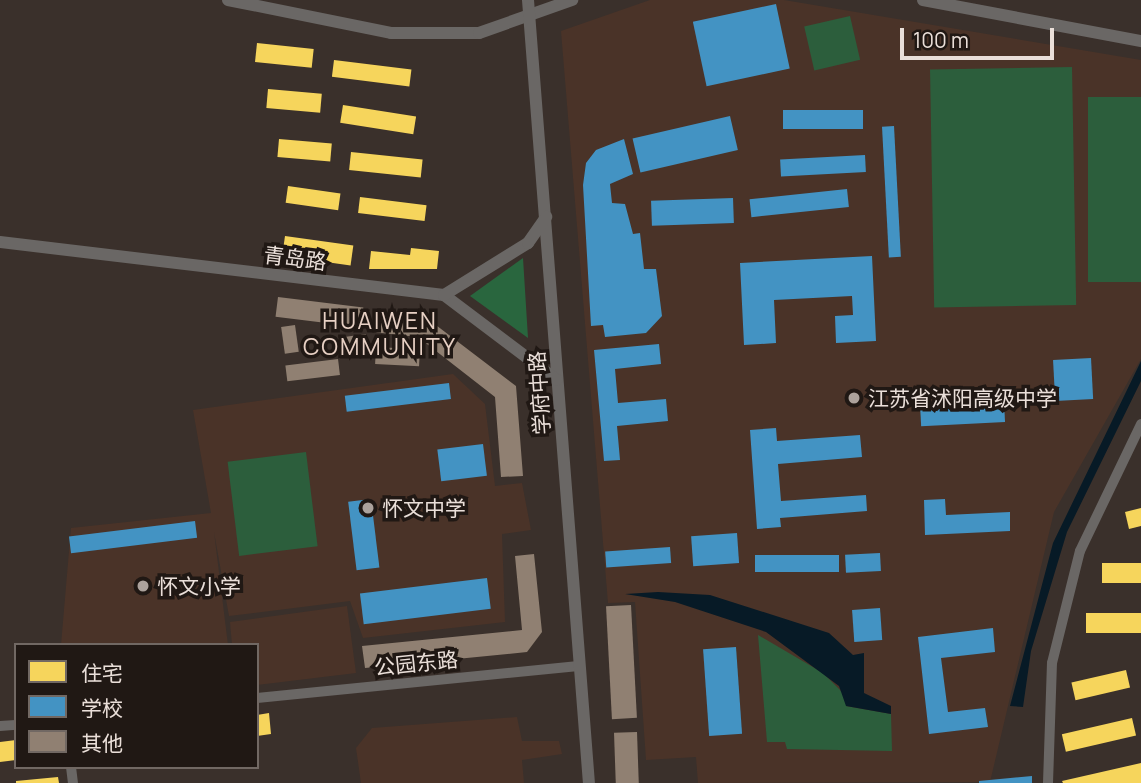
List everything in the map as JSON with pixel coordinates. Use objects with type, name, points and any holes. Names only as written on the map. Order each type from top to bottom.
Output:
[{"type":"street","points":[[228,0],[391,33],[479,33],[530,18],[572,0]]},
{"type":"street","name":"学府中路","points":[[528,0],[589,783]]},
{"type":"street","points":[[923,0],[1141,41]]},
{"type":"street","points":[[546,218],[528,243],[444,295],[557,380]]},
{"type":"street","name":"青岛路","points":[[0,242],[444,295]]},
{"type":"street","points":[[1048,783],[1052,663],[1080,551],[1141,424]]},
{"type":"street","name":"公园东路","points":[[259,698],[578,666]]},
{"type":"shaded area","name":"江苏省沭阳高级中学","points":[[650,0],[784,0],[1141,60],[1141,359],[1054,512],[990,782],[698,783],[696,757],[646,760],[635,602],[608,603],[561,31]]},
{"type":"shaded area","name":"怀文中学","points":[[453,374],[485,404],[495,486],[522,483],[531,530],[502,534],[505,622],[363,638],[350,601],[229,616],[214,532],[228,643],[61,643],[71,528],[211,513],[193,410]]},
{"type":"shaded area","points":[[347,606],[356,673],[259,685],[259,643],[232,643],[230,622]]},
{"type":"shaded area","points":[[517,717],[522,741],[559,741],[562,754],[522,760],[524,783],[361,783],[356,748],[372,728]]},
{"type":"green space","points":[[850,16],[860,60],[814,70],[804,27]]},
{"type":"green space","points":[[1072,67],[1076,305],[934,307],[930,69]]},
{"type":"green space","points":[[1088,97],[1141,97],[1141,282],[1088,282]]},
{"type":"green space","points":[[523,258],[528,338],[470,296]]},
{"type":"green space","points":[[306,452],[318,546],[239,556],[228,462]]},
{"type":"green space","points":[[758,635],[823,673],[848,698],[846,706],[891,714],[892,751],[787,749],[785,742],[767,742]]},
{"type":"water","points":[[1141,361],[1141,381],[1067,532],[1031,651],[1023,707],[1010,706],[1053,543]]},
{"type":"water","points":[[658,592],[710,595],[829,633],[853,655],[864,653],[864,693],[891,706],[891,714],[846,706],[839,686],[766,632],[675,602],[625,594]]},
{"type":"building: 住宅","points":[[257,43],[314,49],[312,68],[255,62]]},
{"type":"building: 住宅","points":[[334,60],[411,70],[409,86],[332,77]]},
{"type":"building: 住宅","points":[[268,89],[322,94],[320,113],[266,108]]},
{"type":"building: 住宅","points":[[343,105],[416,117],[413,134],[340,123]]},
{"type":"building: 住宅","points":[[279,139],[332,144],[330,162],[277,157]]},
{"type":"building: 住宅","points":[[351,152],[423,160],[421,177],[349,170]]},
{"type":"building: 住宅","points":[[288,186],[340,193],[338,210],[286,203]]},
{"type":"building: 住宅","points":[[360,197],[427,205],[425,221],[358,213]]},
{"type":"building: 住宅","points":[[285,236],[353,246],[351,265],[282,256]]},
{"type":"building: 住宅","points":[[411,248],[439,251],[437,269],[369,269],[371,251],[410,255]]},
{"type":"building: 住宅","points":[[1141,508],[1141,526],[1129,529],[1125,512]]},
{"type":"building: 住宅","points":[[1102,563],[1141,563],[1141,583],[1102,583]]},
{"type":"building: 住宅","points":[[1086,613],[1141,613],[1141,633],[1086,633]]},
{"type":"building: 住宅","points":[[1126,670],[1130,688],[1075,700],[1071,683]]},
{"type":"building: 住宅","points":[[269,713],[271,734],[259,736],[259,715]]},
{"type":"building: 住宅","points":[[1132,718],[1136,736],[1066,752],[1062,734]]},
{"type":"building: 住宅","points":[[14,740],[14,760],[0,762],[0,742]]},
{"type":"building: 住宅","points":[[1141,763],[1141,783],[1062,781]]},
{"type":"building: 住宅","points":[[58,777],[59,783],[16,783],[16,781]]},
{"type":"building: 学校","points":[[776,4],[790,69],[707,86],[693,22]]},
{"type":"building: 学校","points":[[783,110],[863,110],[863,129],[783,129]]},
{"type":"building: 学校","points":[[730,116],[738,150],[640,173],[633,138]]},
{"type":"building: 学校","points":[[894,126],[901,257],[889,257],[882,127]]},
{"type":"building: 学校","points":[[624,139],[633,174],[610,184],[612,203],[625,204],[633,234],[640,233],[644,269],[656,269],[662,316],[646,333],[605,337],[603,325],[591,326],[583,185],[586,163],[596,150]]},
{"type":"building: 学校","points":[[865,155],[866,172],[781,176],[780,159]]},
{"type":"building: 学校","points":[[847,189],[849,207],[751,217],[750,199]]},
{"type":"building: 学校","points":[[733,198],[734,223],[652,226],[651,201]]},
{"type":"building: 学校","points":[[872,256],[876,341],[836,343],[835,316],[853,315],[852,296],[774,300],[776,343],[744,345],[740,263]]},
{"type":"building: 学校","points":[[659,344],[661,364],[615,369],[618,403],[666,399],[668,421],[617,426],[620,460],[604,461],[594,350]]},
{"type":"building: 学校","points":[[1091,358],[1093,399],[1055,401],[1053,360]]},
{"type":"building: 学校","points":[[449,383],[451,399],[347,412],[345,396]]},
{"type":"building: 学校","points":[[1004,402],[1005,422],[921,426],[920,406]]},
{"type":"building: 学校","points":[[776,428],[777,441],[860,435],[862,457],[778,464],[781,501],[866,495],[867,511],[780,518],[781,527],[757,529],[750,430]]},
{"type":"building: 学校","points":[[483,444],[487,476],[441,481],[437,450]]},
{"type":"building: 学校","points":[[371,499],[379,567],[357,570],[348,502]]},
{"type":"building: 学校","points":[[945,499],[946,515],[1010,512],[1010,531],[925,535],[924,500]]},
{"type":"building: 学校","points":[[195,521],[197,538],[71,553],[69,536]]},
{"type":"building: 学校","points":[[737,533],[739,563],[693,566],[691,536]]},
{"type":"building: 学校","points":[[670,547],[671,563],[606,567],[605,552]]},
{"type":"building: 学校","points":[[880,553],[881,571],[846,573],[845,555]]},
{"type":"building: 学校","points":[[755,555],[839,555],[839,572],[755,572]]},
{"type":"building: 学校","points":[[487,578],[491,609],[364,624],[360,594]]},
{"type":"building: 学校","points":[[880,608],[882,640],[854,642],[852,610]]},
{"type":"building: 学校","points":[[993,628],[995,652],[941,658],[948,712],[985,708],[988,727],[929,734],[918,637]]},
{"type":"building: 学校","points":[[736,647],[742,734],[709,736],[703,649]]},
{"type":"building: 学校","points":[[1032,776],[1032,783],[979,783],[979,781]]},
{"type":"building: 其他","points":[[278,297],[363,307],[361,327],[276,317]]},
{"type":"building: 其他","points":[[375,313],[428,319],[516,386],[523,476],[501,477],[495,397],[418,337],[373,332]]},
{"type":"building: 其他","points":[[295,325],[299,352],[285,354],[281,327]]},
{"type":"building: 其他","points":[[366,334],[369,355],[363,348],[344,350],[339,359],[337,338]]},
{"type":"building: 其他","points":[[376,347],[420,349],[419,366],[375,364]]},
{"type":"building: 其他","points":[[338,359],[340,375],[287,381],[285,365]]},
{"type":"building: 其他","points":[[534,554],[542,632],[527,652],[365,668],[362,646],[522,630],[515,556]]},
{"type":"building: 其他","points":[[631,605],[637,718],[612,719],[606,606]]},
{"type":"building: 其他","points":[[637,732],[639,783],[616,783],[614,733]]},
{"type":"place","name":"江苏省沭阳高级中学","points":[[854,398]]},
{"type":"place","name":"怀文中学","points":[[368,508]]},
{"type":"place","name":"怀文小学","points":[[143,586]]},
{"type":"district","name":"HUAIWEN COMMUNITY","points":[[380,333]]}]
